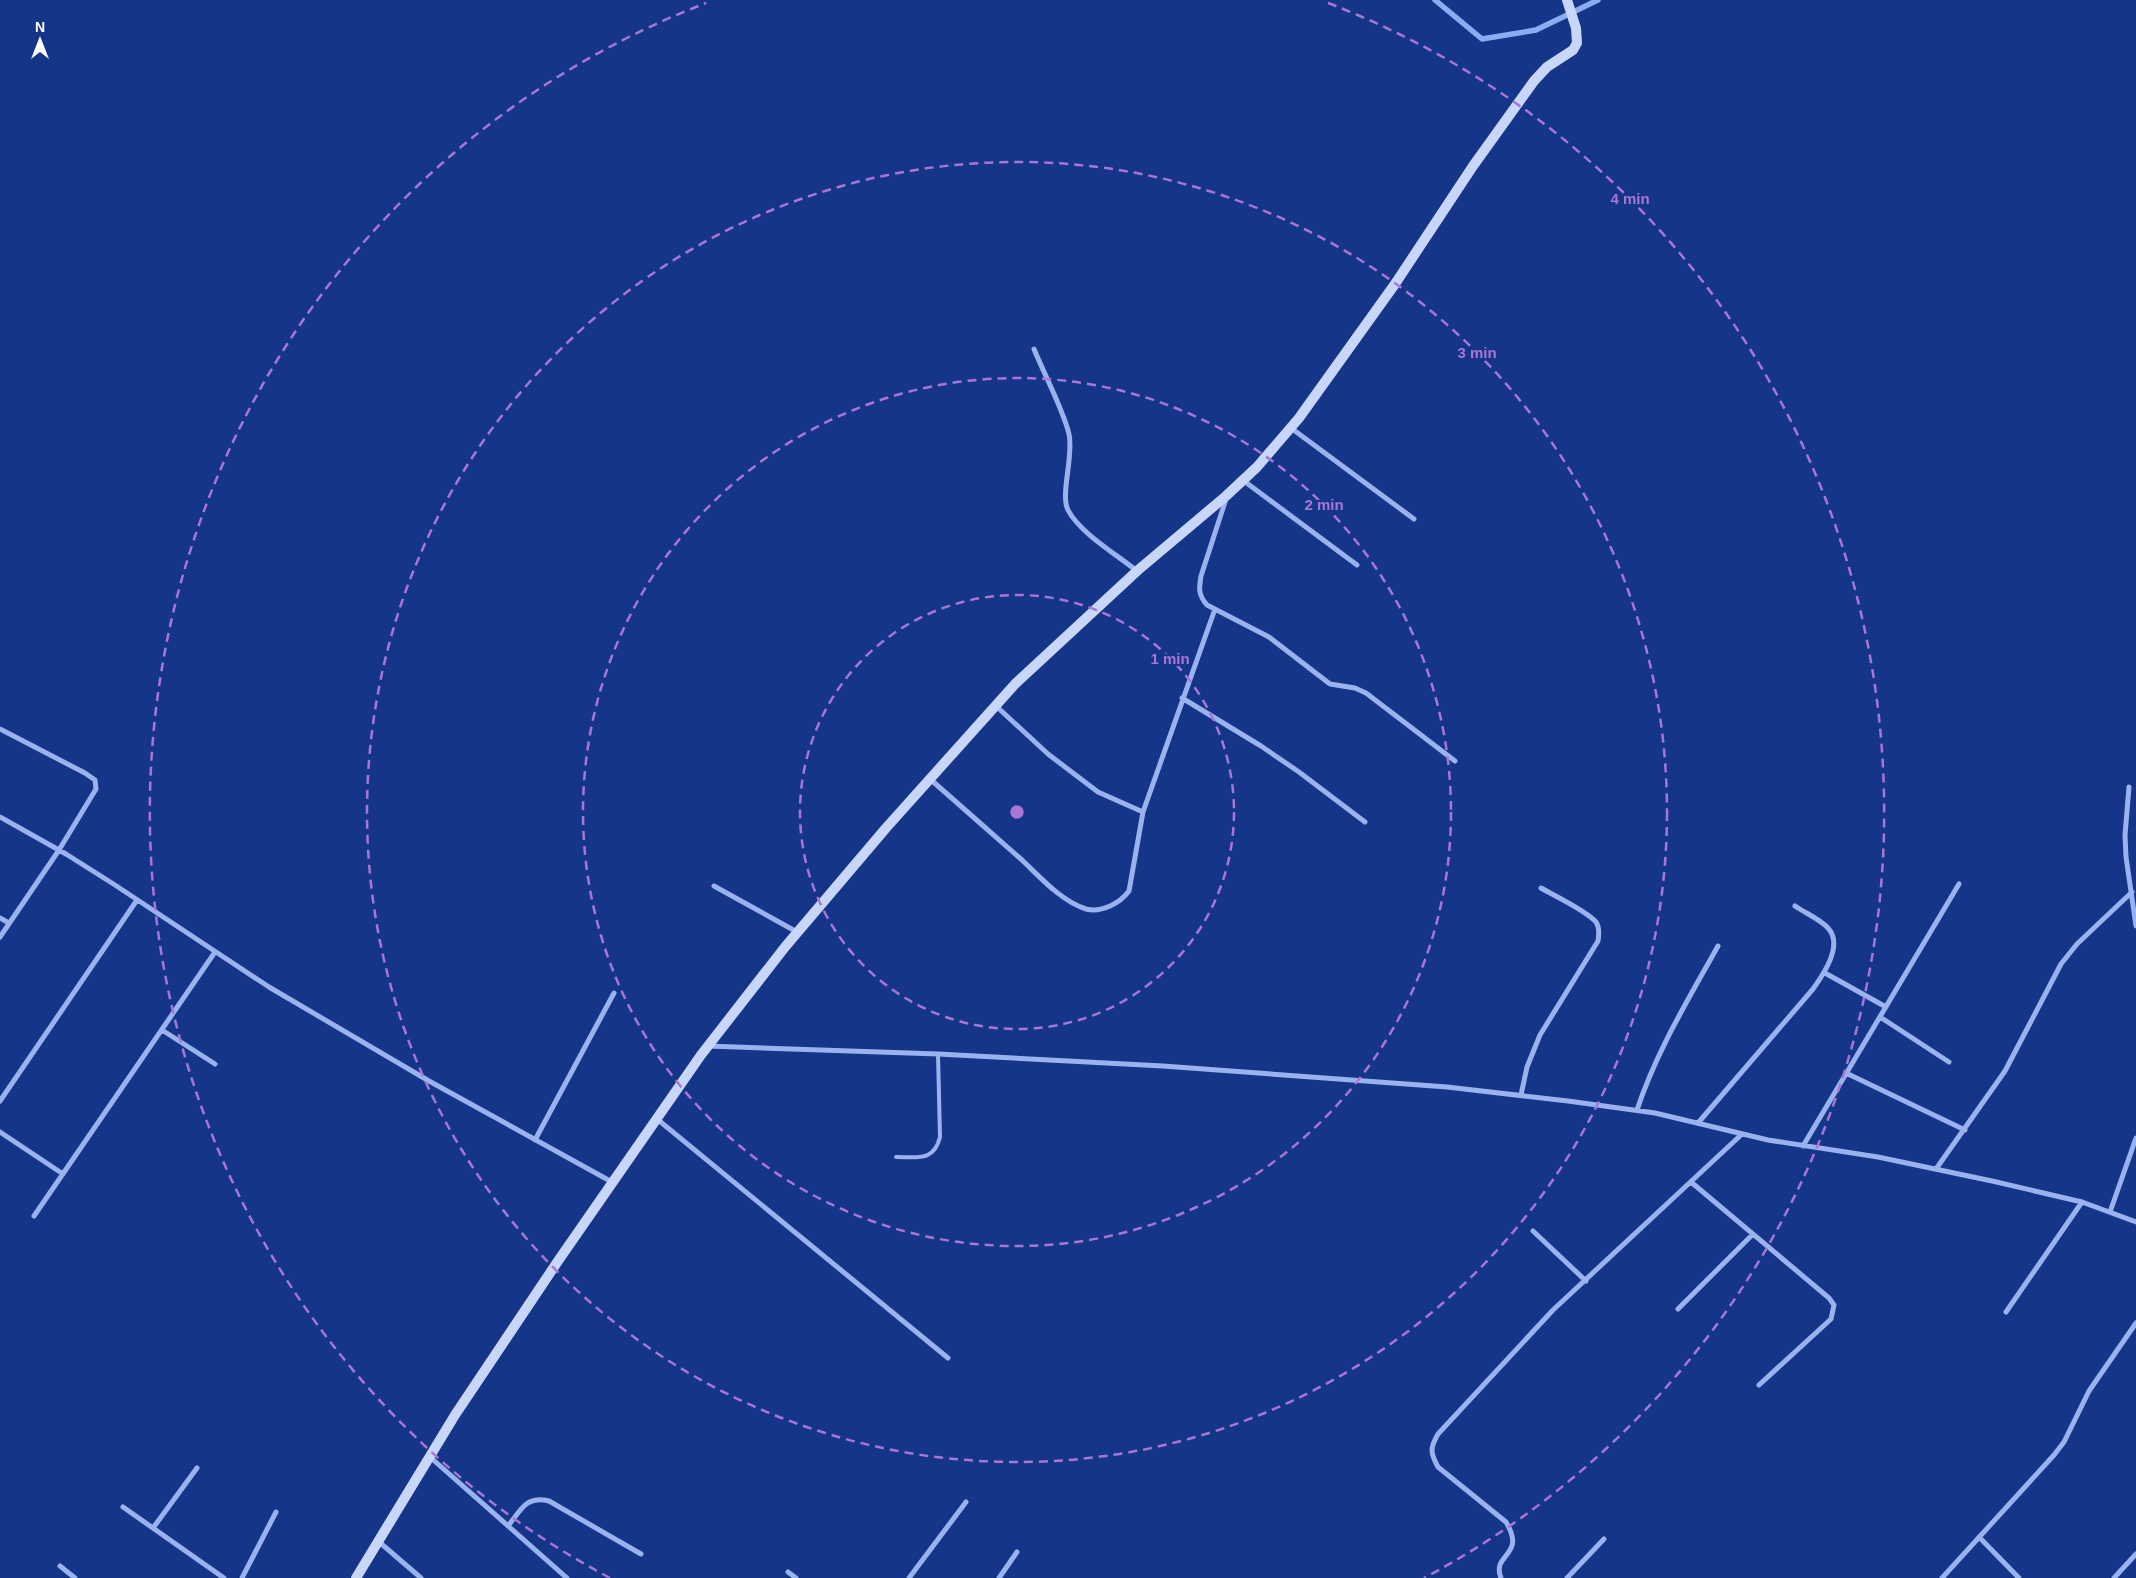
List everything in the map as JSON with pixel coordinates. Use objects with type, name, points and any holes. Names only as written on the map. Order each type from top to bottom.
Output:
[{"type":"street","points":[[356,1578],[477,1382],[656,1118],[708,1046],[797,932],[1015,684],[1137,571],[1244,481],[1290,428],[1395,284],[1473,166],[1529,88],[1547,68],[1572,50],[1577,44],[1576,28],[1566,0]]},
{"type":"street","points":[[1034,349],[1069,434],[1070,458],[1065,497],[1067,508],[1073,519],[1084,529],[1137,571]]},
{"type":"street","points":[[1290,428],[1414,519]]},
{"type":"street","points":[[1244,481],[1357,565]]},
{"type":"street","points":[[1226,496],[1201,576],[1199,588],[1201,598],[1207,605],[1269,638],[1330,684],[1355,688],[1366,693],[1455,761]]},
{"type":"street","points":[[930,779],[1053,888],[1077,905],[1088,910],[1097,910],[1112,905],[1124,898],[1129,891],[1143,812],[1215,609]]},
{"type":"street","points":[[1182,698],[1299,772],[1365,822]]},
{"type":"street","points":[[996,705],[1048,754],[1098,792],[1143,812]]},
{"type":"street","points":[[0,729],[85,773],[95,780],[96,789],[0,937]]},
{"type":"street","points":[[2128,787],[2125,835],[2126,857],[2136,926]]},
{"type":"street","points":[[0,817],[58,850],[277,992],[612,1182]]},
{"type":"street","points":[[1803,1146],[1959,884]]},
{"type":"street","points":[[714,886],[797,932]]},
{"type":"street","points":[[1521,1095],[1528,1067],[1540,1035],[1598,941],[1599,932],[1597,923],[1589,916],[1541,888]]},
{"type":"street","points":[[1936,1169],[2005,1071],[2061,964],[2077,944],[2132,892]]},
{"type":"street","points":[[0,1101],[137,900]]},
{"type":"street","points":[[1698,1123],[1825,973],[1832,951],[1834,936],[1828,927],[1795,906]]},
{"type":"street","points":[[0,918],[9,923]]},
{"type":"street","points":[[1636,1110],[1662,1046],[1718,946]]},
{"type":"street","points":[[34,1216],[215,952]]},
{"type":"street","points":[[1825,973],[1886,1007]]},
{"type":"street","points":[[535,1140],[614,993]]},
{"type":"street","points":[[1880,1017],[1948,1062]]},
{"type":"street","points":[[162,1030],[214,1064]]},
{"type":"street","points":[[708,1046],[938,1054],[1289,1074],[1521,1095],[1636,1110],[1803,1146],[1878,1157],[2082,1202],[2136,1222]]},
{"type":"street","points":[[1846,1073],[1965,1130]]},
{"type":"street","points":[[656,1118],[948,1358]]},
{"type":"street","points":[[0,1132],[63,1174]]},
{"type":"street","points":[[1501,1578],[1499,1566],[1511,1551],[1514,1544],[1513,1534],[1506,1522],[1438,1467],[1432,1456],[1432,1445],[1438,1434],[1553,1310],[1742,1134]]},
{"type":"street","points":[[2110,1212],[2136,1138]]},
{"type":"street","points":[[1691,1182],[1829,1298],[1834,1305],[1831,1319],[1760,1385]]},
{"type":"street","points":[[2006,1312],[2082,1202]]},
{"type":"street","points":[[1533,1232],[1586,1281]]},
{"type":"street","points":[[1678,1309],[1752,1234]]},
{"type":"street","points":[[1942,1578],[2064,1442],[2088,1391],[2122,1346],[2136,1323]]},
{"type":"street","points":[[430,1456],[567,1578]]},
{"type":"street","points":[[153,1528],[197,1468]]},
{"type":"street","points":[[508,1526],[524,1505],[531,1500],[539,1498],[550,1501],[641,1554]]},
{"type":"street","points":[[909,1578],[966,1502]]},
{"type":"street","points":[[123,1507],[224,1578]]},
{"type":"street","points":[[242,1578],[276,1512]]},
{"type":"street","points":[[1979,1538],[2019,1578]]},
{"type":"street","points":[[1567,1578],[1604,1539]]},
{"type":"street","points":[[378,1541],[422,1578]]},
{"type":"street","points":[[999,1578],[1017,1552]]},
{"type":"street","points":[[2114,1578],[2136,1554]]},
{"type":"street","points":[[60,1566],[75,1578]]},
{"type":"street","points":[[788,1572],[796,1578]]},
{"type":"lane","points":[[896,1157],[924,1157],[933,1153],[937,1147],[940,1138],[938,1054]]},
{"type":"waterway","points":[[1435,0],[1482,39],[1536,30],[1598,0]]}]
